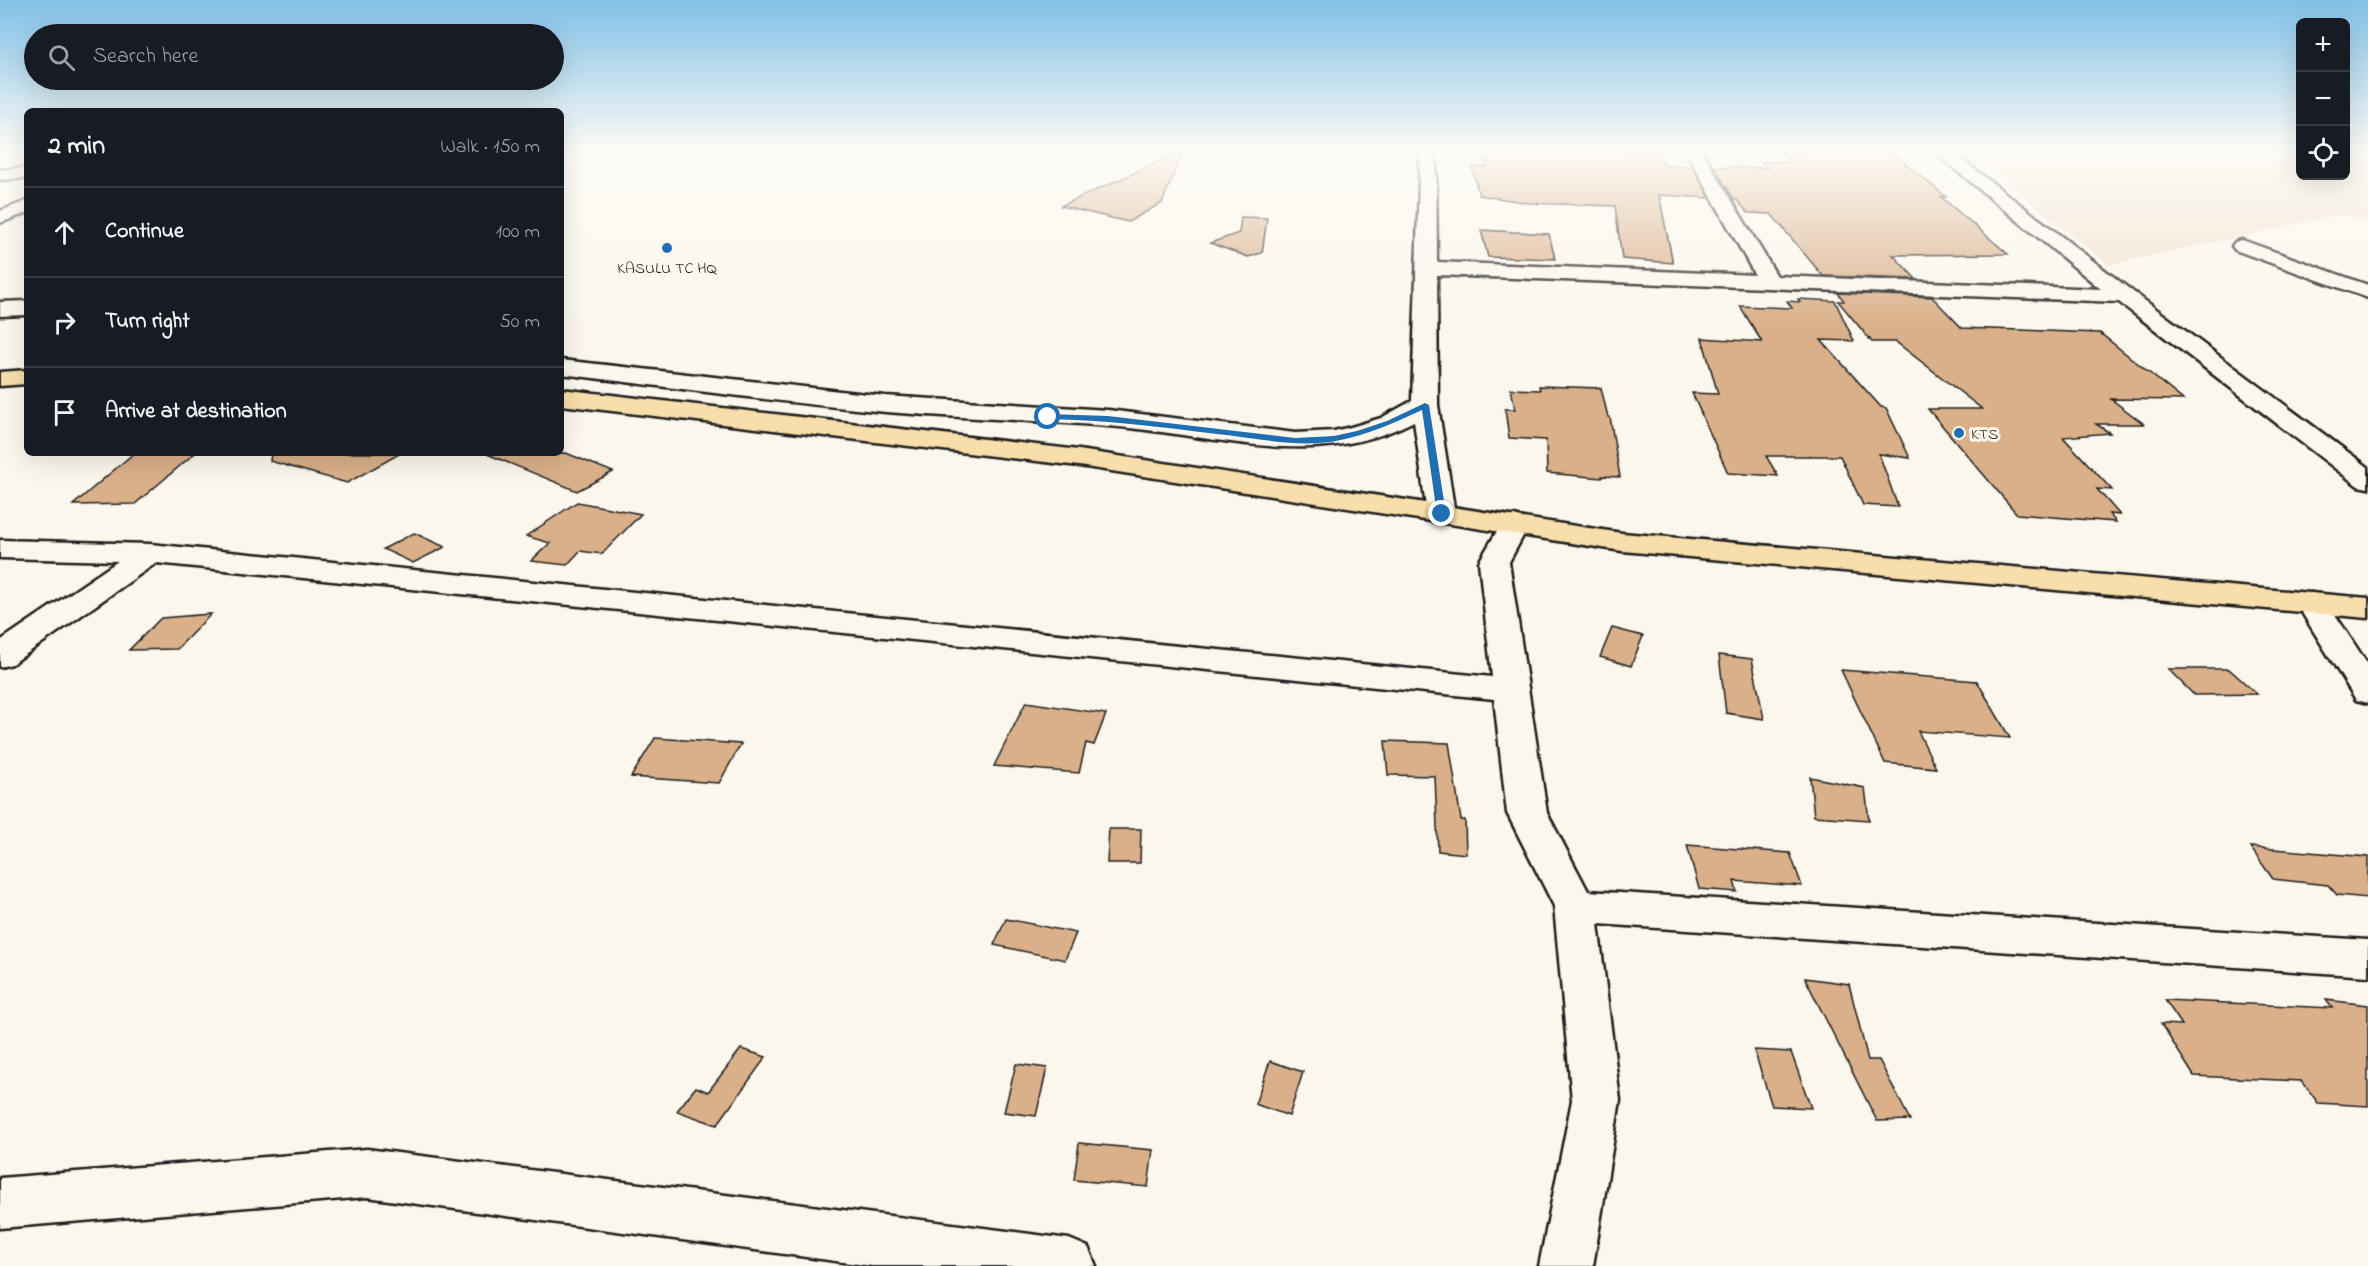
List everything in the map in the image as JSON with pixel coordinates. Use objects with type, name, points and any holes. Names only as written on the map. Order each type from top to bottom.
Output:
[{"type":"highway","points":[[0,379],[24,377]]},
{"type":"highway","points":[[564,397],[1079,458],[1623,542],[2368,608]]},
{"type":"street","points":[[0,217],[19,210]]},
{"type":"street","points":[[1428,210],[1425,405],[1442,514]]},
{"type":"street","points":[[1728,210],[1770,282]]},
{"type":"street","points":[[2016,210],[2124,296],[2368,480]]},
{"type":"street","points":[[2242,246],[2368,292]]},
{"type":"street","points":[[1428,268],[2124,296]]},
{"type":"street","points":[[0,309],[24,308]]},
{"type":"street","points":[[564,367],[885,404],[1048,417],[1108,418],[1295,441],[1334,439],[1359,433],[1390,423],[1425,405]]},
{"type":"street","points":[[1514,525],[1494,562],[1527,813],[1575,906],[1596,1100],[1566,1266]]},
{"type":"street","points":[[0,549],[150,553],[1510,690]]},
{"type":"street","points":[[0,657],[150,553]]},
{"type":"street","points":[[2312,603],[2368,692]]},
{"type":"street","points":[[1575,906],[2368,958]]},
{"type":"street","points":[[0,1203],[367,1173],[1069,1266]]},
{"type":"shaded area","points":[[2041,210],[2368,210],[2368,222],[2342,214],[2109,265]]},
{"type":"building","points":[[1078,210],[1149,210],[1128,222]]},
{"type":"building","points":[[1616,210],[1662,210],[1673,263],[1622,259]]},
{"type":"building","points":[[1745,210],[1956,210],[2008,254],[1893,255],[1916,279],[1823,276],[1771,214],[1748,213]]},
{"type":"building","points":[[1241,217],[1267,218],[1262,253],[1248,257],[1210,243],[1239,233]]},
{"type":"building","points":[[1481,230],[1549,234],[1555,259],[1488,257]]},
{"type":"building","points":[[1838,293],[1932,297],[1962,328],[2100,333],[2183,400],[2111,399],[2144,424],[2096,424],[2110,433],[2063,437],[2112,490],[2097,489],[2120,515],[2109,514],[2116,522],[2017,514],[1928,409],[1982,409],[1896,342],[1872,342],[1838,301],[1844,301]]},
{"type":"building","points":[[1798,299],[1835,301],[1854,341],[1821,340],[1881,407],[1886,408],[1910,458],[1879,454],[1898,507],[1863,505],[1840,456],[1766,456],[1778,476],[1728,473],[1692,393],[1718,394],[1702,338],[1762,342],[1740,306],[1792,308],[1787,301],[1800,302]]},
{"type":"building","points":[[1539,386],[1601,388],[1608,417],[1610,417],[1620,477],[1602,476],[1602,478],[1547,473],[1546,440],[1509,438],[1505,409],[1515,409],[1511,389],[1540,390]]},
{"type":"building","points":[[564,453],[613,472],[577,491],[492,456],[564,456]]},
{"type":"building","points":[[130,456],[191,456],[135,504],[73,505]]},
{"type":"building","points":[[271,456],[396,456],[347,483],[270,461]]},
{"type":"building","points":[[577,502],[641,514],[602,554],[580,551],[567,565],[531,561],[550,543],[526,536]]},
{"type":"building","points":[[414,533],[445,547],[413,563],[383,549]]},
{"type":"building","points":[[211,614],[177,649],[129,650],[161,618]]},
{"type":"building","points":[[1612,628],[1643,636],[1631,666],[1600,657]]},
{"type":"building","points":[[1719,655],[1752,659],[1764,719],[1726,713]]},
{"type":"building","points":[[2168,669],[2229,669],[2257,694],[2194,695]]},
{"type":"building","points":[[1841,670],[1977,681],[2010,738],[1918,731],[1936,768],[1885,763]]},
{"type":"building","points":[[1026,702],[1106,714],[1094,745],[1086,743],[1079,773],[994,766]]},
{"type":"building","points":[[655,738],[741,744],[719,783],[631,777]]},
{"type":"building","points":[[1385,741],[1449,743],[1461,820],[1465,820],[1466,854],[1438,851],[1435,776],[1388,775]]},
{"type":"building","points":[[1810,777],[1865,788],[1869,820],[1814,816]]},
{"type":"building","points":[[1109,829],[1141,829],[1140,863],[1107,863]]},
{"type":"building","points":[[1687,845],[1790,853],[1802,886],[1734,881],[1737,892],[1699,889]]},
{"type":"building","points":[[2250,847],[2368,857],[2368,898],[2337,895],[2328,885],[2273,879]]},
{"type":"building","points":[[1006,919],[1076,933],[1065,960],[994,945]]},
{"type":"building","points":[[1805,978],[1849,984],[1868,1060],[1879,1060],[1910,1120],[1877,1121]]},
{"type":"building","points":[[2165,1000],[2332,1008],[2326,1000],[2368,1005],[2368,1106],[2318,1103],[2302,1081],[2194,1076],[2161,1024],[2182,1025]]},
{"type":"building","points":[[741,1049],[766,1057],[717,1125],[677,1111],[696,1087],[708,1092]]},
{"type":"building","points":[[1754,1050],[1791,1052],[1811,1108],[1772,1106]]},
{"type":"building","points":[[1270,1061],[1303,1072],[1289,1116],[1255,1104]]},
{"type":"building","points":[[1016,1064],[1047,1068],[1036,1116],[1004,1112]]},
{"type":"building","points":[[1079,1143],[1153,1150],[1148,1187],[1074,1180]]},
{"type":"place","name":"KASULU TC HQ","points":[[667,248]]},
{"type":"place","name":"KTS","points":[[1959,433]]},
{"type":"route","points":[[1048,417],[1108,418],[1295,441],[1334,439],[1359,433],[1390,423],[1425,405],[1442,514]]}]
